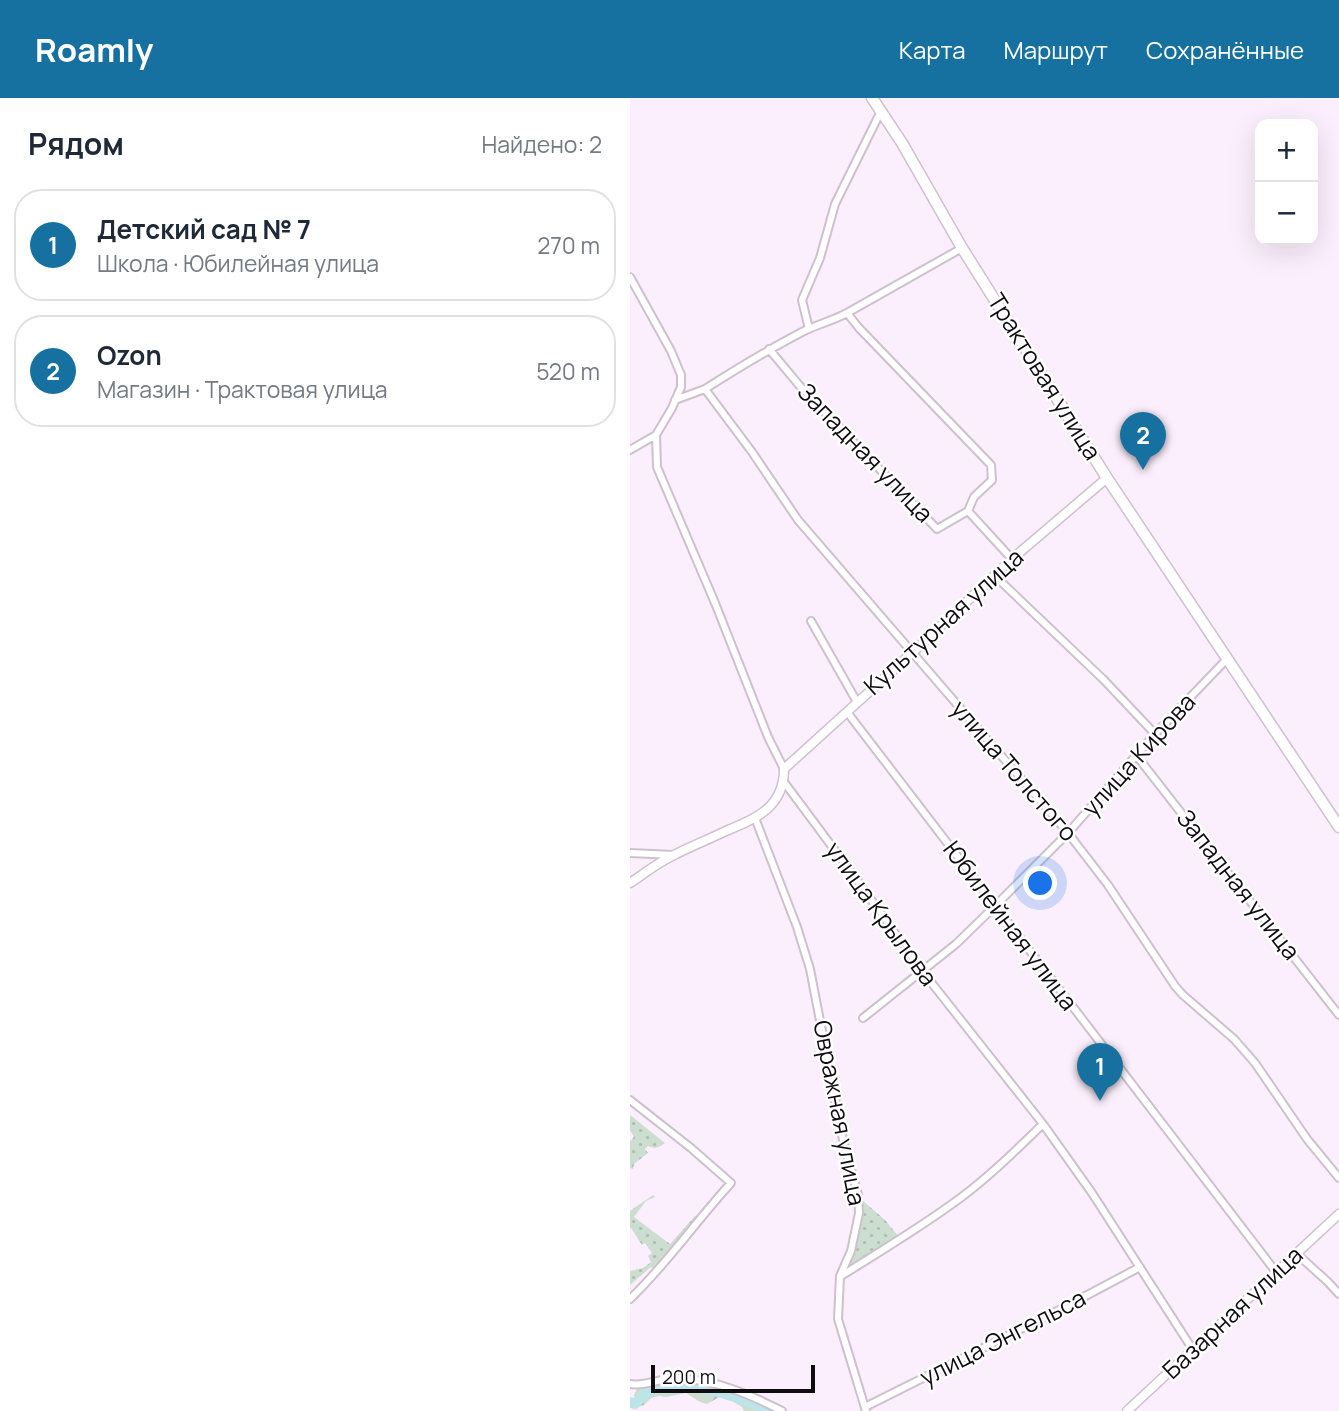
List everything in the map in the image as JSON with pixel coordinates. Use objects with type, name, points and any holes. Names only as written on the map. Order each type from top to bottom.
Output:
[{"type":"main road","name":"Трактовая улица","points":[[873,98],[962,248],[1107,478],[1339,827]]},
{"type":"street","points":[[809,329],[802,300],[820,258],[835,204],[881,111]]},
{"type":"street","points":[[675,400],[705,389],[769,349],[847,313],[962,248]]},
{"type":"street","points":[[630,277],[632,286],[671,351],[681,375],[681,387],[656,435],[657,467],[768,737],[784,769],[784,782],[769,808],[755,818],[674,855],[630,883]]},
{"type":"street","name":"Западная улица","points":[[769,349],[799,385],[937,529],[968,511],[974,497],[992,480],[991,465],[847,313]]},
{"type":"street","name":"улица Толстого","points":[[705,389],[798,520],[1068,833],[1108,885],[1175,986],[1234,1039],[1255,1063],[1307,1139],[1339,1178]]},
{"type":"street","points":[[630,450],[656,435]]},
{"type":"street","name":"Культурная улица","points":[[784,769],[1012,559],[1107,478]]},
{"type":"street","name":"Западная улица","points":[[968,511],[1012,559]]},
{"type":"street","points":[[995,576],[1104,680],[1155,734]]},
{"type":"street","points":[[811,621],[857,702]]},
{"type":"street","name":"улица Кирова","points":[[863,1018],[956,944],[995,906],[1068,833],[1155,734],[1227,659]]},
{"type":"street","name":"Юбилейная улица","points":[[847,712],[1276,1272]]},
{"type":"street","name":"Западная улица","points":[[1136,755],[1339,1015]]},
{"type":"street","name":"улица Крылова","points":[[784,782],[923,972],[1043,1124],[1092,1193],[1193,1350]]},
{"type":"street","name":"Овражная улица","points":[[755,818],[797,926],[810,969],[843,1140],[859,1195],[859,1213],[851,1251],[840,1276],[838,1320],[865,1409]]},
{"type":"street","points":[[630,853],[674,855]]},
{"type":"street","points":[[630,1100],[731,1183],[630,1299]]},
{"type":"street","points":[[840,1276],[959,1199],[1043,1124]]},
{"type":"street","name":"Базарная улица","points":[[1127,1411],[1339,1214]]},
{"type":"street","points":[[1297,1254],[1339,1294]]},
{"type":"street","name":"улица Энгельса","points":[[865,1409],[1140,1267]]},
{"type":"street","points":[[630,1384],[676,1378],[718,1384],[750,1395],[782,1411]]},
{"type":"green space","points":[[630,1115],[665,1143],[657,1148],[648,1146],[645,1149],[648,1153],[634,1164],[633,1169],[630,1168],[630,1141],[634,1137],[630,1130]]},
{"type":"green space","points":[[653,1195],[655,1197],[646,1201],[634,1217],[670,1244],[695,1216],[699,1217],[655,1271],[651,1267],[630,1285],[630,1271],[643,1268],[651,1262],[648,1256],[652,1253],[645,1243],[642,1245],[630,1228],[630,1211]]},
{"type":"green space","points":[[862,1200],[885,1220],[899,1237],[847,1269],[858,1235]]},
{"type":"green space","points":[[680,1381],[717,1385],[721,1396],[707,1404],[686,1393],[659,1396],[636,1408],[634,1395],[638,1387],[655,1383],[676,1385]]},
{"type":"green space","points":[[733,1393],[778,1411],[744,1411],[725,1397]]},
{"type":"waterway","points":[[630,1402],[635,1404],[652,1390],[680,1386],[724,1394],[769,1411]]},
{"type":"place","name":"Ozon","points":[[1143,470]]},
{"type":"place","name":"Детский сад № 7","points":[[1100,1101]]}]
